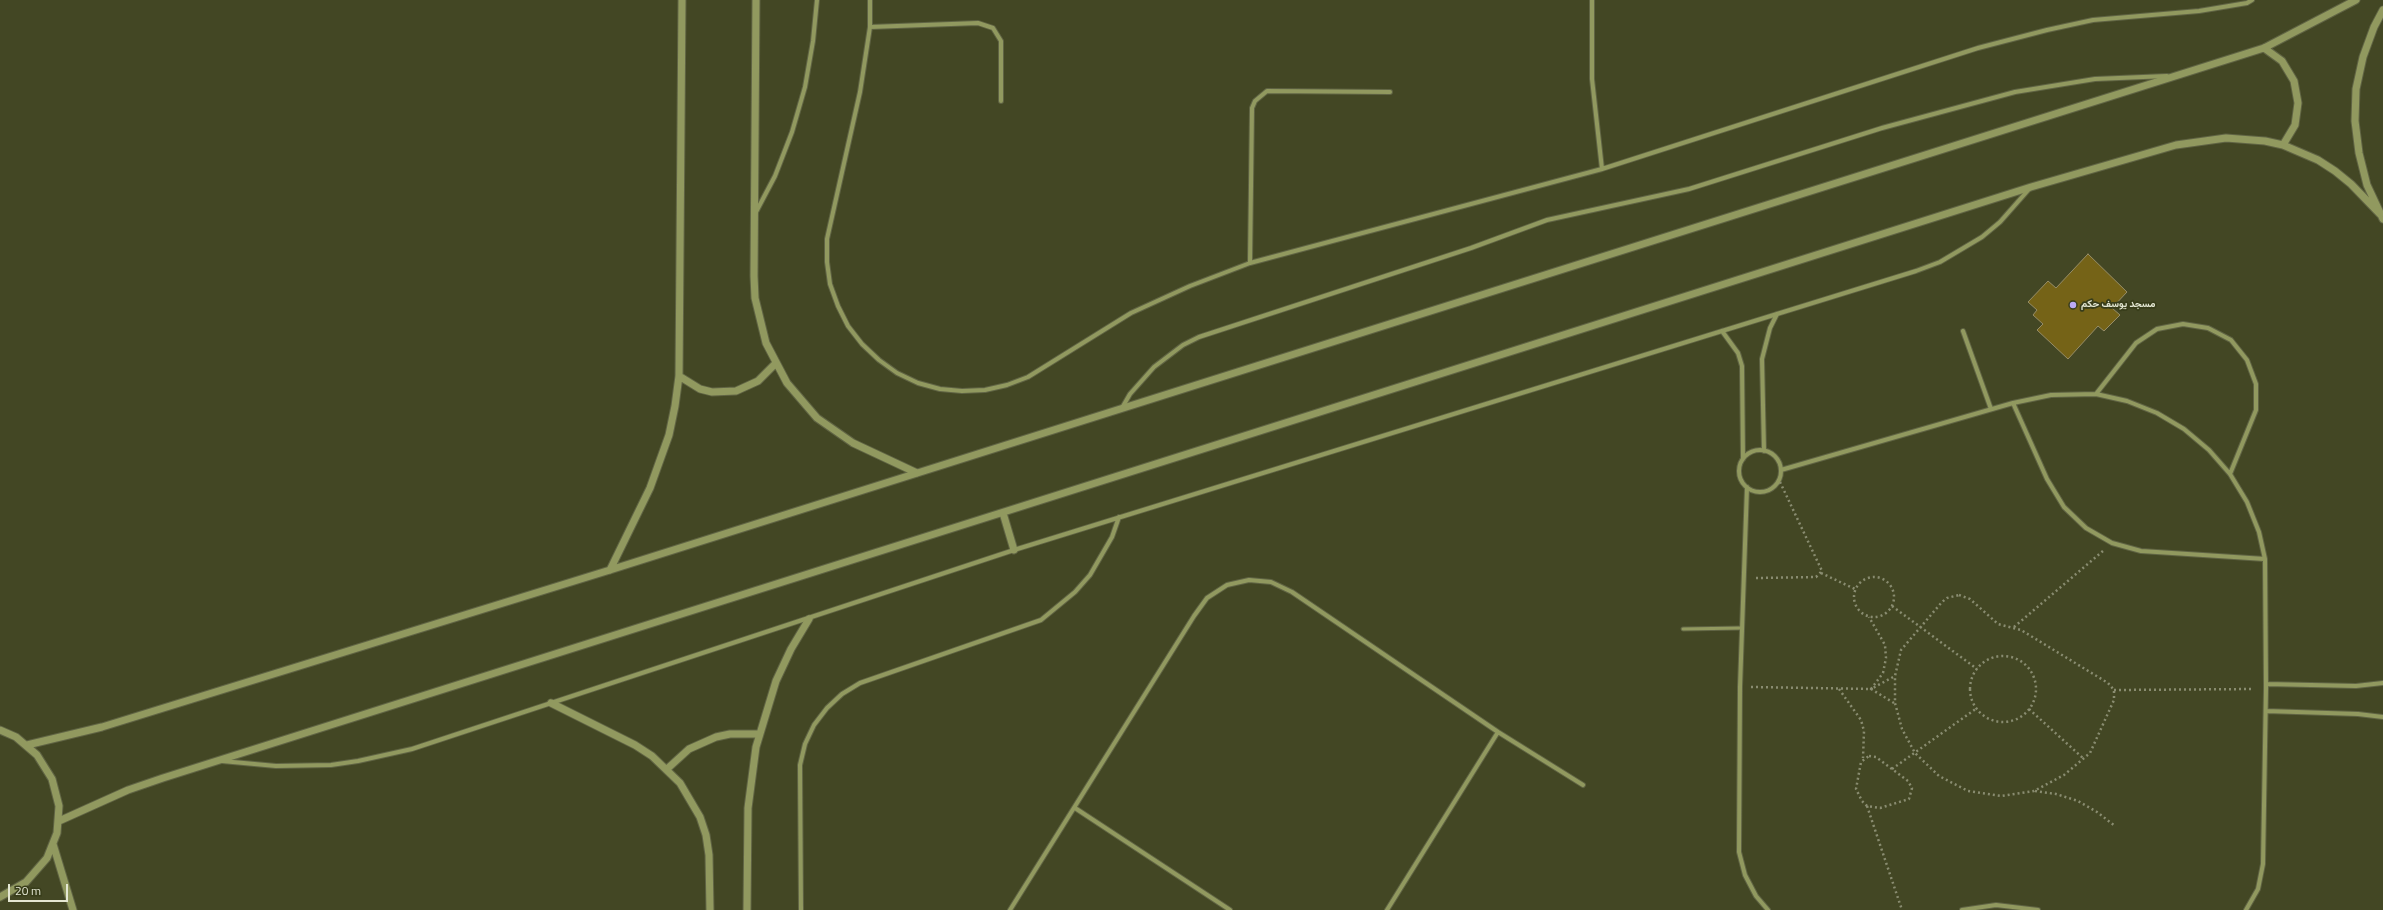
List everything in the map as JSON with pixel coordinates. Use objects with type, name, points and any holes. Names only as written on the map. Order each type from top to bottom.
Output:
[{"type":"street","points":[[610,570],[650,488],[660,463],[674,413],[679,376],[682,0]]},
{"type":"street","points":[[756,0],[753,218],[755,298],[766,343],[775,364],[801,401],[834,431],[852,443],[917,473]]},
{"type":"street","points":[[753,218],[775,176],[792,132],[806,80],[814,42],[817,0]]},
{"type":"street","points":[[870,0],[870,27],[860,92],[830,216],[826,239],[826,262],[830,284],[838,306],[848,326],[862,344],[879,360],[897,373],[925,385],[962,391],[985,390],[1007,385],[1028,377],[1131,313],[1190,286],[1250,263],[1602,169],[1978,48],[2092,20],[2199,11],[2247,3],[2252,0]]},
{"type":"street","points":[[1592,0],[1592,79],[1602,169]]},
{"type":"street","points":[[27,745],[102,727],[610,570],[1121,410],[1377,327],[2264,48],[2356,0]]},
{"type":"street","points":[[2381,217],[2367,185],[2358,153],[2355,121],[2356,89],[2362,57],[2374,27],[2383,10]]},
{"type":"street","points":[[870,27],[978,23],[993,28],[1001,42],[1001,101]]},
{"type":"street","points":[[2264,48],[2282,62],[2294,81],[2298,103],[2295,125],[2283,145]]},
{"type":"street","points":[[1121,410],[1130,394],[1154,367],[1183,345],[1199,337],[1471,248],[1547,220],[1689,189],[1882,128],[2016,92],[2094,79],[2175,76]]},
{"type":"street","points":[[1250,263],[1252,108],[1255,101],[1267,91],[1390,92]]},
{"type":"street","points":[[59,821],[128,790],[222,760],[2031,187],[2192,141],[2226,138],[2265,141],[2283,145],[2318,160],[2335,171],[2351,184],[2381,217]]},
{"type":"street","points":[[222,760],[276,766],[331,765],[358,761],[412,749],[1014,550],[1777,314],[1940,262],[1982,237],[2000,222],[2031,187]]},
{"type":"street","points":[[1764,451],[1762,359],[1770,328],[1777,314]]},
{"type":"street","points":[[2096,394],[2136,343],[2157,329],[2183,324],[2208,328],[2231,340],[2247,360],[2256,384],[2256,410],[2230,474]]},
{"type":"street","points":[[1722,331],[1731,341],[1742,366],[1743,459],[1739,474],[1746,487],[1740,687],[1739,852],[1745,875],[1756,896],[1768,910]]},
{"type":"street","points":[[1963,331],[1991,409]]},
{"type":"street","points":[[679,376],[689,383],[706,390],[736,391],[758,381],[775,364]]},
{"type":"street","points":[[1781,470],[1991,409],[2051,395],[2096,394],[2127,401],[2157,413],[2179,426],[2209,450],[2230,474],[2247,502],[2259,532],[2265,559],[2266,710],[2263,864],[2258,889],[2246,910]]},
{"type":"street","points":[[2013,403],[2047,479],[2064,507],[2086,528],[2112,543],[2141,551],[2265,559]]},
{"type":"street","points":[[1743,459],[1748,454],[1764,451],[1776,458],[1781,470],[1779,479],[1774,487],[1765,492],[1755,492],[1746,487]]},
{"type":"street","points":[[1003,513],[1014,550]]},
{"type":"street","points":[[801,910],[800,765],[805,744],[814,725],[826,708],[842,694],[860,683],[1041,620],[1075,592],[1090,576],[1106,551],[1120,517]]},
{"type":"street","points":[[1010,910],[1194,616],[1207,598],[1227,585],[1249,580],[1271,582],[1292,592],[1498,732],[1583,785]]},
{"type":"street","points":[[747,910],[748,808],[751,777],[759,734],[776,681],[791,649],[809,619]]},
{"type":"street","points":[[2266,686],[2356,686],[2383,683]]},
{"type":"street","points":[[551,703],[635,745],[667,769],[691,800],[706,836],[709,861],[710,910]]},
{"type":"street","points":[[2266,710],[2358,714],[2383,717]]},
{"type":"street","points":[[0,730],[27,745],[46,766],[52,779],[59,806],[59,821],[53,844],[47,858],[26,882],[0,897]]},
{"type":"street","points":[[1387,910],[1498,732]]},
{"type":"street","points":[[667,769],[689,750],[716,737],[730,734],[759,734]]},
{"type":"street","points":[[1075,808],[1230,910]]},
{"type":"street","points":[[53,844],[73,910]]},
{"type":"street","points":[[1962,910],[1996,905],[2038,910]]},
{"type":"lane","points":[[1683,629],[1742,628]]},
{"type":"path","points":[[1743,578],[1816,577],[1821,572],[1821,566],[1779,479]]},
{"type":"path","points":[[2014,628],[2112,543]]},
{"type":"path","points":[[1821,572],[1855,589]]},
{"type":"path","points":[[1869,617],[1882,616],[1892,606],[1893,592],[1890,586],[1879,578],[1865,580],[1855,589],[1855,603],[1857,609],[1869,617],[1885,645],[1886,658],[1883,673],[1871,689]]},
{"type":"path","points":[[2034,791],[2064,775],[2090,753],[2114,700],[2114,690],[2108,683],[2014,628],[1998,624],[1970,599],[1959,595],[1947,598],[1901,650],[1895,676],[1895,703],[1902,729],[1915,753],[1939,776],[1968,791],[2001,796],[2034,791],[2056,794],[2078,801],[2097,812],[2115,826]]},
{"type":"path","points":[[1892,606],[1977,669]]},
{"type":"path","points":[[2004,656],[2023,663],[2035,679],[2034,700],[2030,708],[2022,716],[2003,722],[1984,715],[1977,708],[1972,698],[1972,678],[1977,669],[1985,662],[2004,656]]},
{"type":"path","points":[[1871,689],[1895,676]]},
{"type":"path","points":[[2114,690],[2266,686]]},
{"type":"path","points":[[1740,687],[1871,689],[1895,703]]},
{"type":"path","points":[[1838,688],[1861,720],[1864,731],[1863,759],[1856,789],[1862,801],[1867,806],[1902,910]]},
{"type":"path","points":[[1892,769],[1977,708]]},
{"type":"path","points":[[2030,708],[2084,759]]},
{"type":"path","points":[[1863,759],[1873,756],[1911,784],[1911,795],[1905,801],[1880,808],[1867,806]]},
{"type":"building","name":"مسجد يوسف حكم","points":[[2088,254],[2127,292],[2112,308],[2120,315],[2104,331],[2098,326],[2068,359],[2037,330],[2043,324],[2033,315],[2037,310],[2028,302],[2048,281],[2056,288]]},
{"type":"place","name":"مسجد يوسف حكم","points":[[2073,305]]}]
